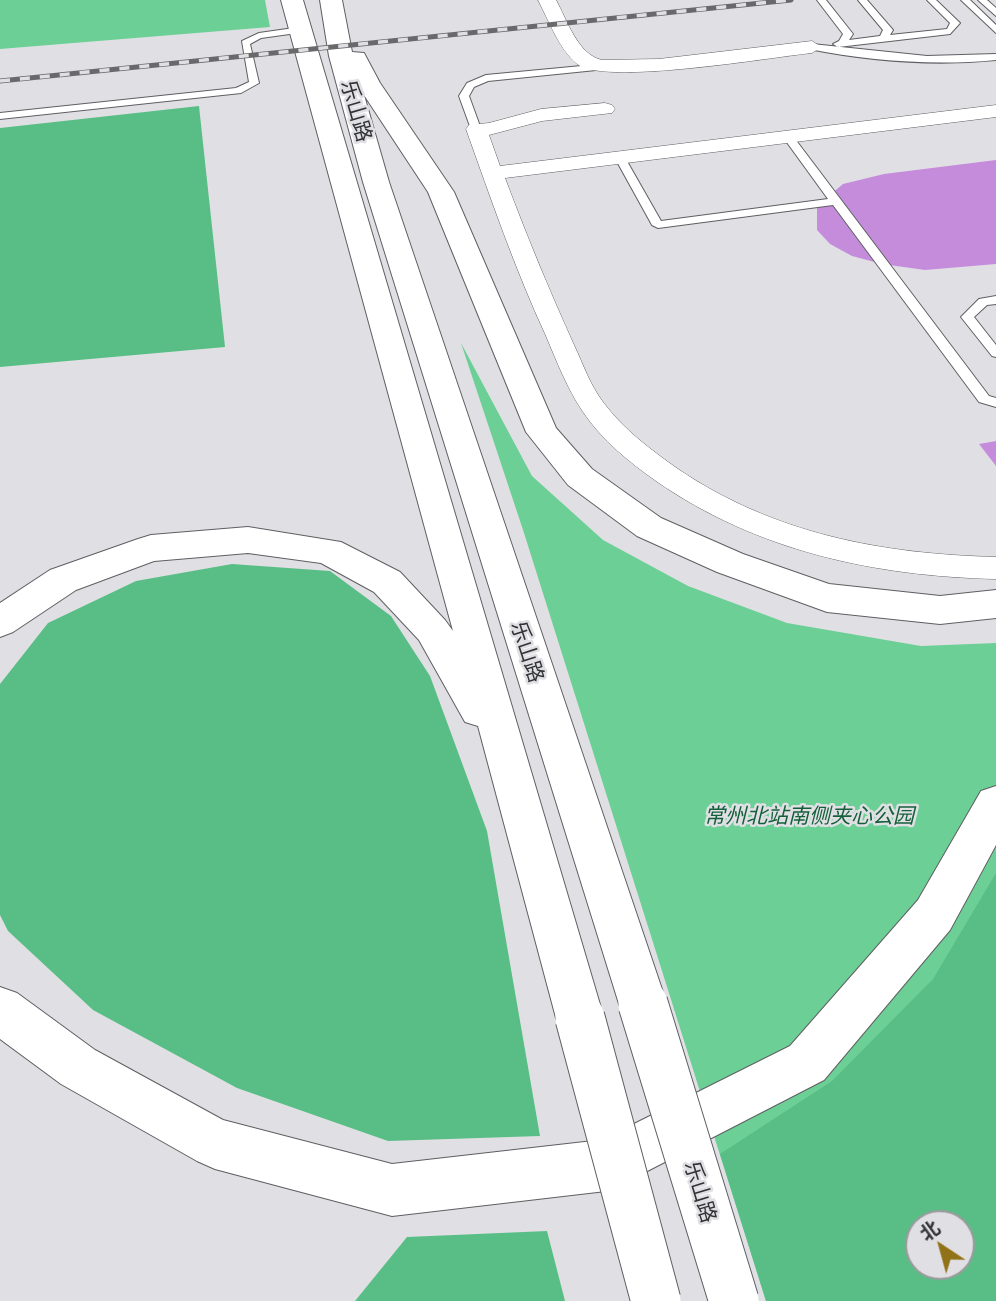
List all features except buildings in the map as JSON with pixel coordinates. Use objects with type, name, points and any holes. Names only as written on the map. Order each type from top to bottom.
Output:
[{"type":"main road","points":[[332,6],[368,83],[442,192],[542,432],[580,477],[649,527],[730,563],[827,598],[940,610],[996,604]]},
{"type":"main road","name":"乐山路","points":[[332,6],[341,56],[380,195],[643,1004],[734,1301]]},
{"type":"main road","name":"乐山路","points":[[296,15],[580,1018],[656,1301]]},
{"type":"main road","points":[[0,622],[63,580],[151,548],[248,540],[328,551],[387,582],[432,630],[477,705],[580,1018]]},
{"type":"main road","points":[[0,1010],[78,1067],[215,1143],[392,1190],[606,1165],[807,1063],[934,915],[996,804]]},
{"type":"street","points":[[547,0],[579,57],[588,64],[603,67],[638,66],[812,47]]},
{"type":"street","points":[[605,109],[541,115],[490,129],[476,129],[547,313],[587,399],[623,442],[680,486],[737,516],[802,541],[875,559],[927,567],[996,568]]},
{"type":"street","points":[[493,173],[996,111]]},
{"type":"lane","points":[[821,0],[848,34],[842,44]]},
{"type":"lane","points":[[862,0],[888,30],[883,39]]},
{"type":"lane","points":[[876,0],[901,29],[896,37]]},
{"type":"lane","points":[[918,0],[942,24],[937,32]]},
{"type":"lane","points":[[812,47],[950,31],[955,23],[932,0]]},
{"type":"lane","points":[[965,0],[996,30]]},
{"type":"lane","points":[[982,0],[996,13]]},
{"type":"lane","points":[[0,116],[238,91],[254,83],[245,43],[296,15]]},
{"type":"lane","points":[[812,47],[914,58],[973,60],[996,57]]},
{"type":"lane","points":[[476,129],[464,96],[470,85],[486,78],[603,67]]},
{"type":"lane","points":[[788,137],[984,399],[996,403]]},
{"type":"lane","points":[[620,158],[658,225],[835,201]]},
{"type":"lane","points":[[996,300],[983,302],[967,317],[996,353]]},
{"type":"green space","points":[[0,0],[265,0],[270,27],[0,49]]},
{"type":"green space","points":[[199,106],[225,347],[0,367],[0,128]]},
{"type":"green space","name":"常州北站南侧夹心公园","points":[[461,343],[532,476],[603,540],[688,586],[787,623],[921,646],[996,643],[996,1301],[766,1301],[524,533]]},
{"type":"green space","points":[[232,564],[330,571],[391,616],[430,676],[487,831],[540,1136],[388,1141],[237,1088],[93,1010],[8,931],[0,915],[0,684],[48,623],[136,581]]},
{"type":"green space","points":[[996,873],[996,1301],[766,1301],[720,1154],[832,1081],[933,979]]},
{"type":"green space","points":[[547,1231],[565,1301],[355,1301],[407,1237]]},
{"type":"railway","points":[[0,81],[791,0]]}]
